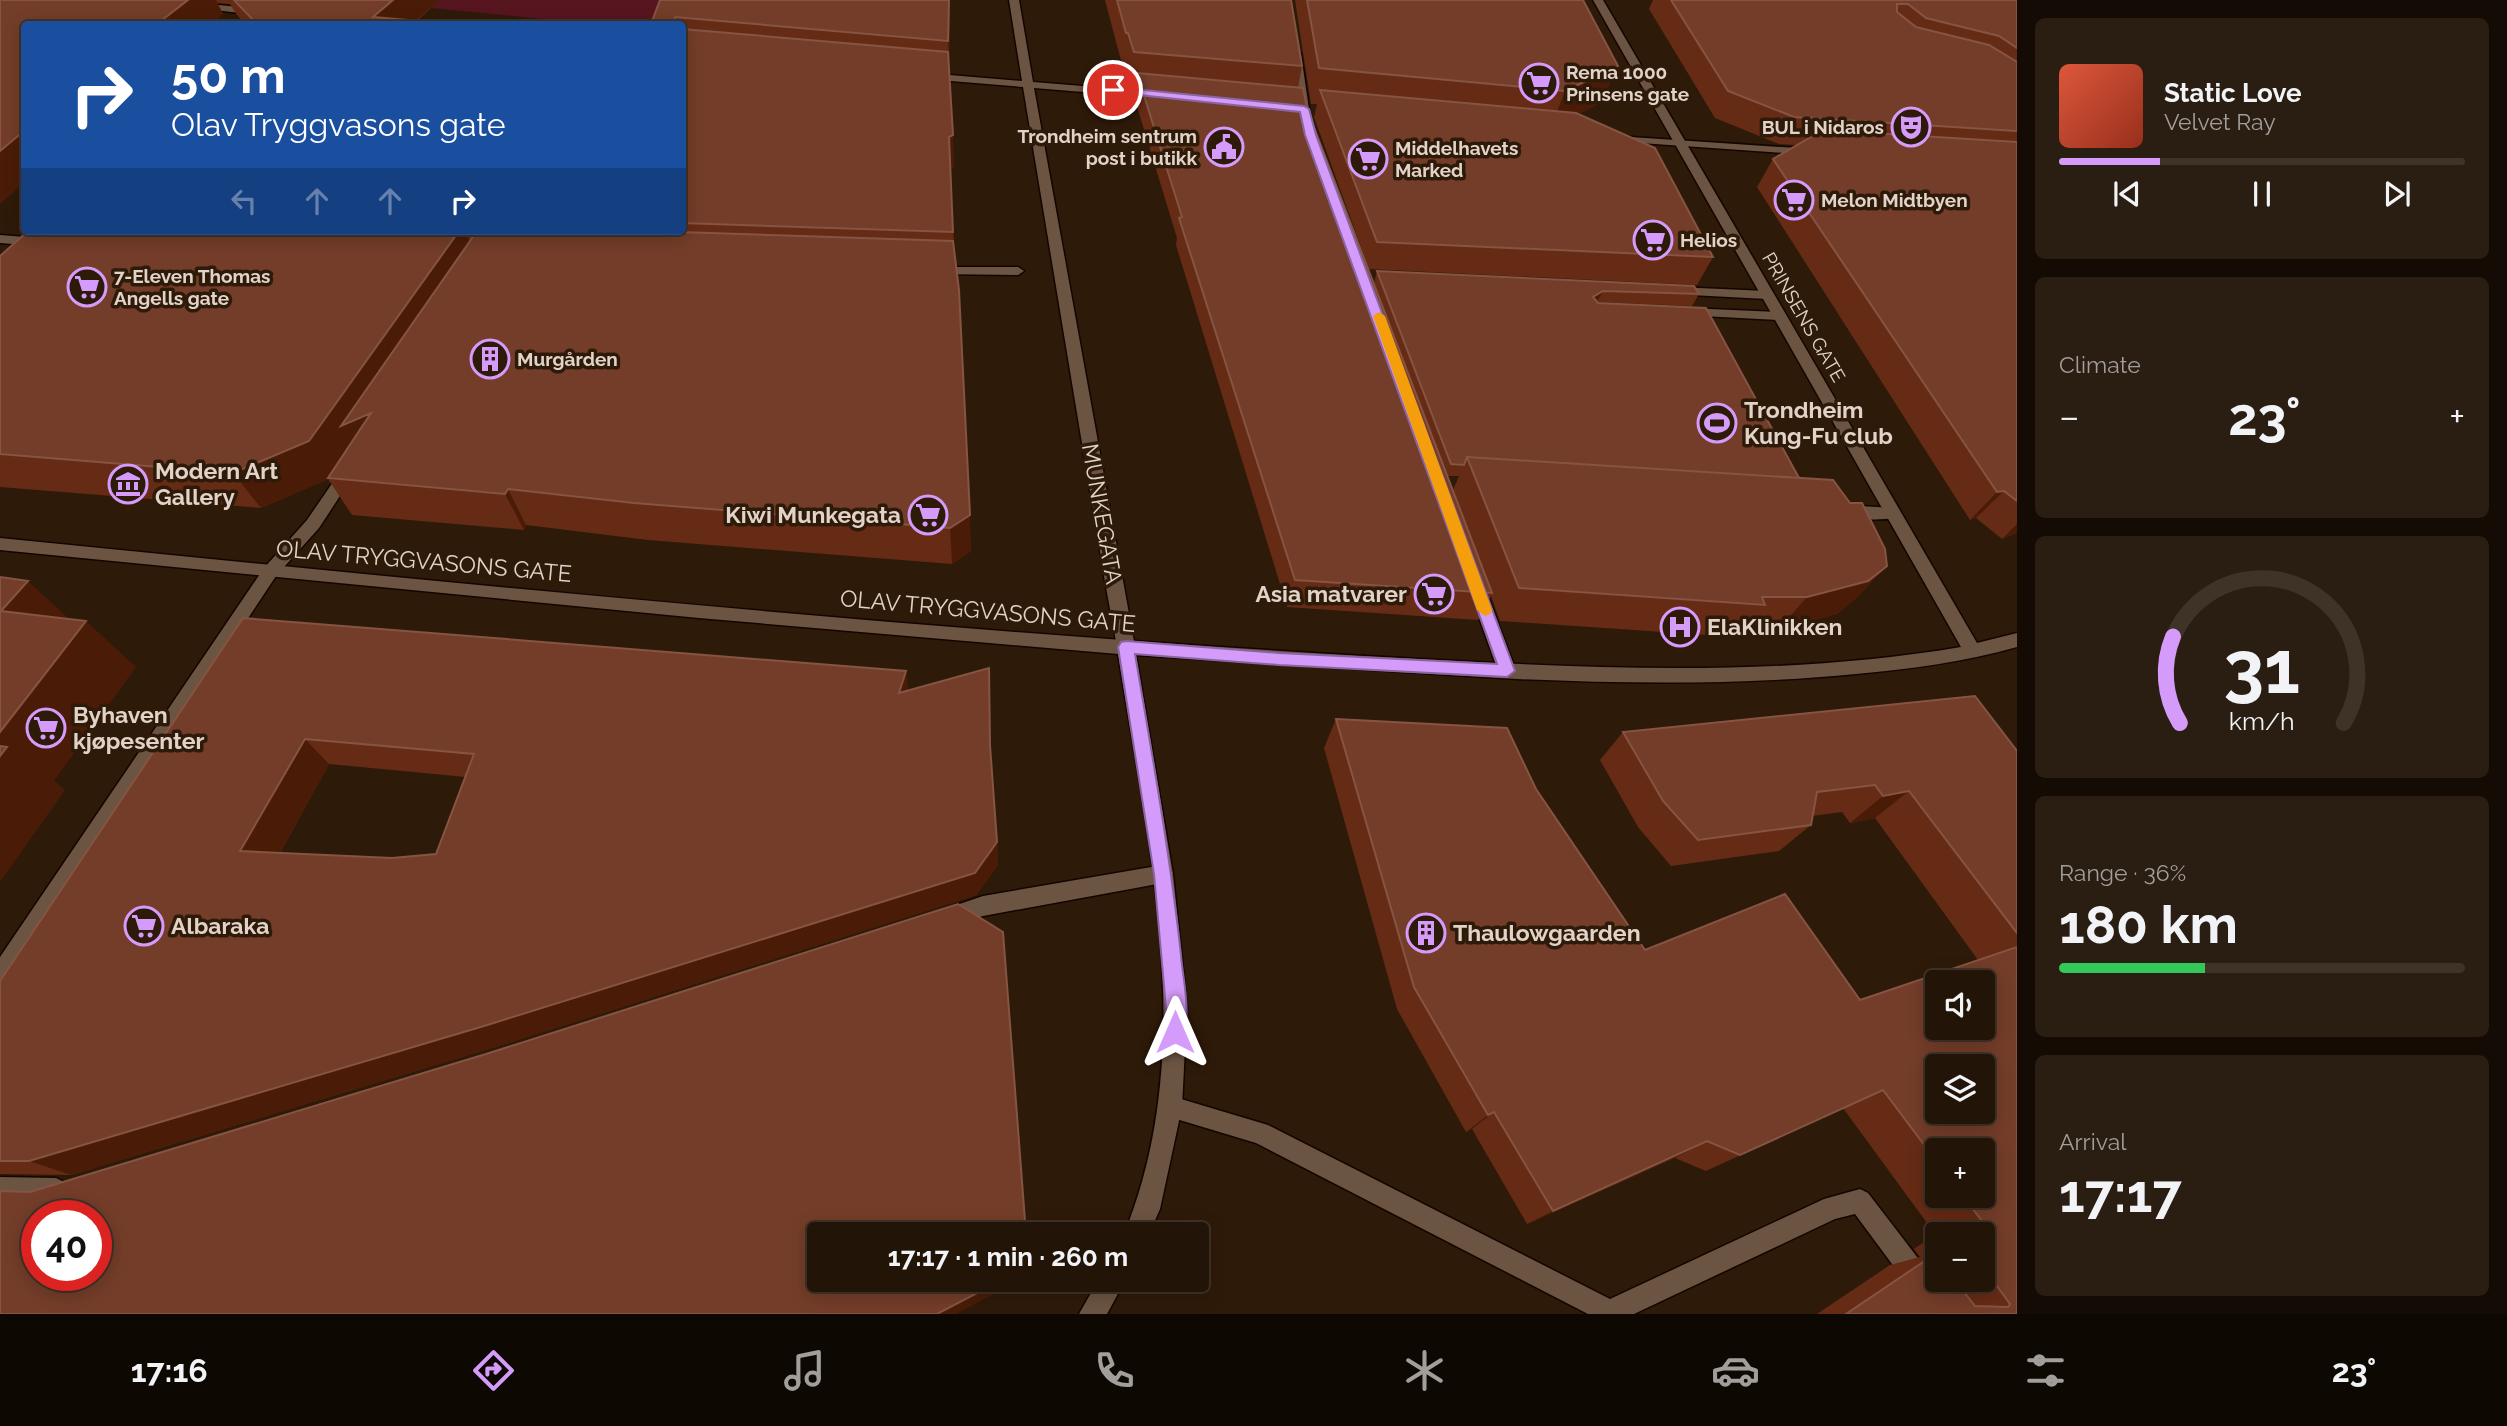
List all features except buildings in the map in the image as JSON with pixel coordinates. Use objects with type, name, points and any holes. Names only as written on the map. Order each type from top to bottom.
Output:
[{"type":"street","name":"MUNKEGATA","points":[[1014,0],[1163,874],[1176,1008],[1171,1107],[1148,1209],[1142,1222]]},
{"type":"street","name":"PRINSENS GATE","points":[[1598,0],[1974,653]]},
{"type":"street","points":[[193,6],[275,13]]},
{"type":"street","points":[[1294,38],[1308,126]]},
{"type":"street","points":[[911,74],[1168,96]]},
{"type":"street","points":[[1603,138],[1819,152]]},
{"type":"street","points":[[15,245],[26,235]]},
{"type":"street","points":[[0,239],[15,245],[53,243]]},
{"type":"street","points":[[915,270],[1018,271]]},
{"type":"street","points":[[1661,290],[1767,295]]},
{"type":"street","points":[[1674,312],[1779,316]]},
{"type":"street","points":[[0,975],[270,572],[313,524],[358,456]]},
{"type":"street","points":[[1834,510],[1893,514]]},
{"type":"street","name":"OLAV TRYGGVASONS GATE","points":[[0,544],[270,572],[954,634],[1279,659],[1507,671],[1676,676],[1805,674],[1974,653],[2017,639]]},
{"type":"street","points":[[1470,568],[1507,671]]},
{"type":"street","points":[[930,923],[983,906],[1163,874]]},
{"type":"street","points":[[1171,1107],[1260,1133],[1610,1313],[1833,1208],[1860,1201],[1945,1314]]},
{"type":"street","points":[[0,1189],[71,1191],[84,1186]]},
{"type":"street","points":[[1092,1314],[1106,1292]]},
{"type":"shaded area","points":[[440,0],[885,0],[686,22],[563,21],[431,8]]},
{"type":"slow traffic","points":[[1379,316],[1485,610]]},
{"type":"place","name":"Rema 1000 Prinsens gate","points":[[1539,83]]},
{"type":"place","name":"BUL i Nidaros","points":[[1911,127]]},
{"type":"place","name":"Trondheim sentrum post i butikk","points":[[1224,147]]},
{"type":"place","name":"Middelhavets Marked","points":[[1368,159]]},
{"type":"place","name":"Melon Midtbyen","points":[[1794,200]]},
{"type":"place","name":"Helios","points":[[1653,240]]},
{"type":"place","name":"7-Eleven Thomas Angells gate","points":[[87,287]]},
{"type":"place","name":"Murgården","points":[[490,359]]},
{"type":"place","name":"Trondheim Kung-Fu club","points":[[1717,423]]},
{"type":"place","name":"Modern Art Gallery","points":[[128,484]]},
{"type":"place","name":"Kiwi Munkegata","points":[[928,515]]},
{"type":"place","name":"Asia matvarer","points":[[1434,594]]},
{"type":"place","name":"ElaKlinikken","points":[[1680,627]]},
{"type":"place","name":"Byhaven kjøpesenter","points":[[46,728]]},
{"type":"place","name":"Albaraka","points":[[144,926]]},
{"type":"place","name":"Thaulowgaarden","points":[[1426,933]]},
{"type":"route","points":[[1113,90],[1304,109],[1310,135],[1507,671],[1279,659],[1126,647],[1163,874],[1176,1008],[1175,1032]]}]
